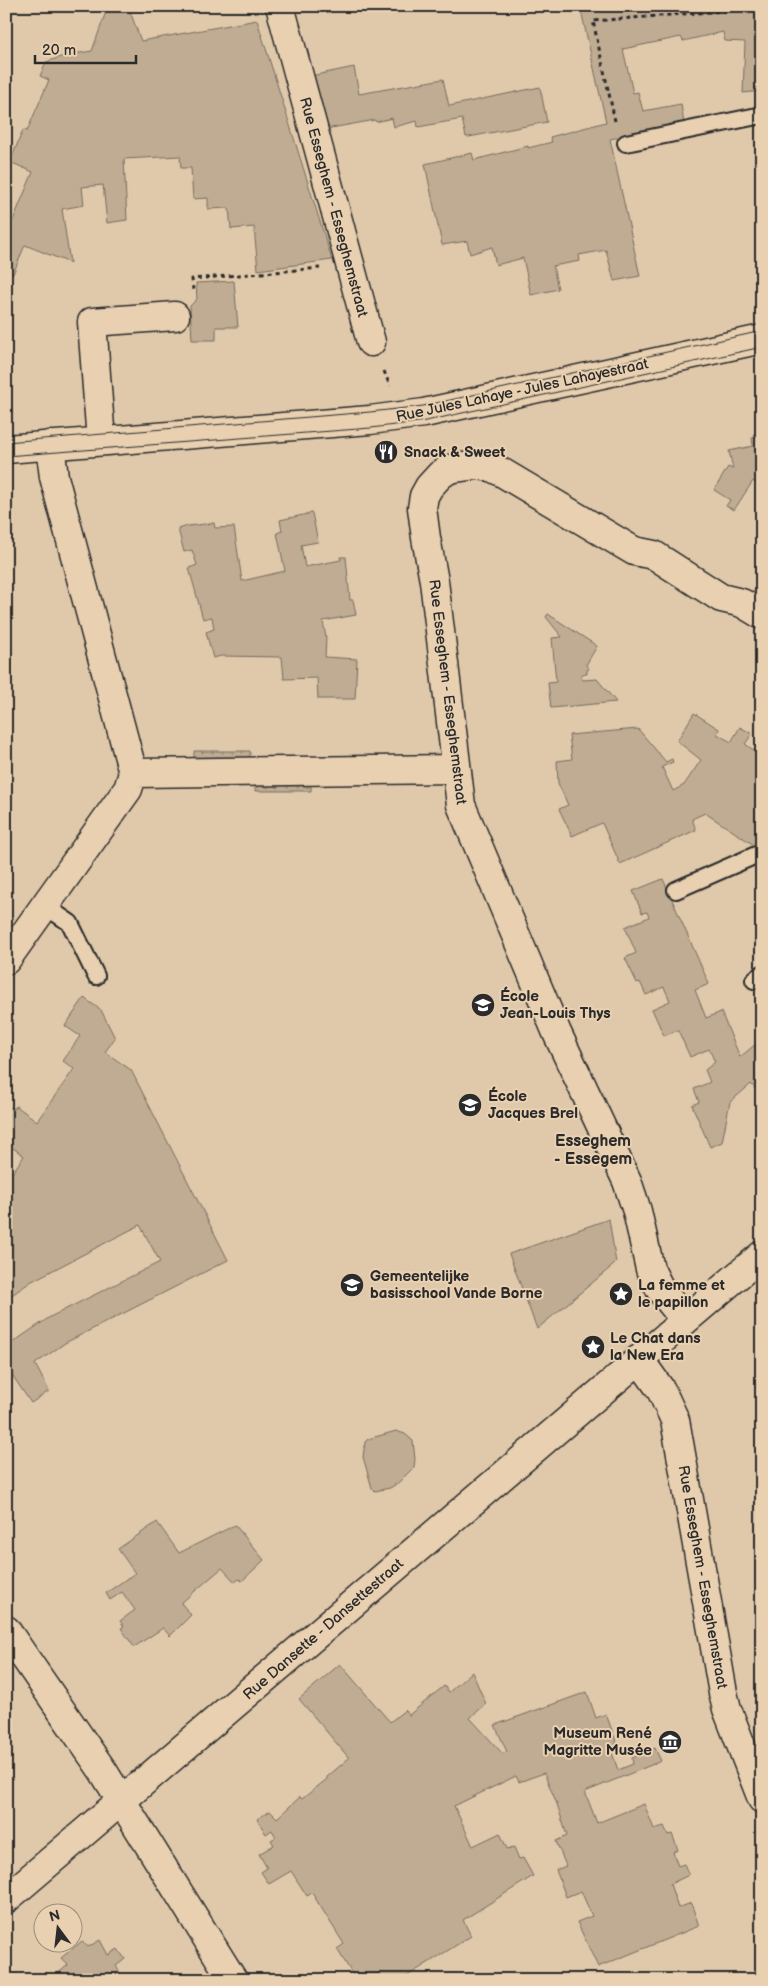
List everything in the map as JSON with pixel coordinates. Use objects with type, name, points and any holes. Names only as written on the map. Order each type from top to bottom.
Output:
[{"type":"street","name":"Rue Esseghem - Esseghemstraat","points":[[280,6],[371,342]]},
{"type":"street","points":[[101,441],[92,322],[176,316]]},
{"type":"street","name":"Rue Jules Lahaye - Jules Lahayestraat","points":[[6,449],[370,420],[424,413],[762,339]]},
{"type":"street","points":[[6,960],[128,788],[134,773],[54,477],[50,445]]},
{"type":"street","name":"Rue Esseghem - Esseghemstraat","points":[[685,1320],[660,1289],[650,1269],[637,1211],[627,1181],[558,1032],[460,805],[434,581],[423,519],[424,496],[434,481],[449,469],[476,465],[490,467],[503,472],[634,551],[654,555],[721,598],[742,603],[762,615]]},
{"type":"street","points":[[134,773],[455,769]]},
{"type":"street","name":"Rue Dansette - Dansettestraat","points":[[6,1899],[762,1254]]},
{"type":"street","name":"Rue Esseghem - Esseghemstraat","points":[[640,1359],[661,1390],[675,1420],[723,1693],[727,1709],[762,1799]]},
{"type":"street","points":[[6,1630],[121,1801],[233,1980]]},
{"type":"lane","points":[[626,143],[762,115]]},
{"type":"lane","points":[[676,890],[756,854],[762,858]]},
{"type":"lane","points":[[45,906],[70,923],[96,976]]},
{"type":"path","points":[[626,143],[620,140],[593,21],[762,8]]},
{"type":"path","points":[[176,316],[193,298],[192,279],[350,265]]},
{"type":"path","points":[[371,342],[394,394]]},
{"type":"shaded area","points":[[108,6],[128,6],[141,41],[257,20],[332,260],[258,270],[254,227],[231,229],[229,208],[208,209],[208,198],[193,199],[191,168],[181,168],[180,156],[124,159],[127,220],[107,223],[103,185],[82,187],[84,205],[62,209],[70,263],[25,245],[13,274],[6,271],[6,237],[33,172],[10,162],[23,130],[27,131],[49,80],[40,76],[46,62],[67,55],[92,51]]},
{"type":"shaded area","points":[[580,6],[762,6],[762,91],[743,93],[745,42],[725,41],[723,32],[683,41],[681,37],[623,49],[633,93],[638,92],[643,111],[681,104],[684,124],[610,139],[640,276],[614,281],[606,250],[579,255],[580,261],[553,266],[558,289],[531,295],[523,258],[496,265],[492,247],[470,254],[467,241],[442,245],[425,164],[472,153],[474,160],[528,146],[528,148],[552,142],[550,137],[606,122]]},
{"type":"shaded area","points":[[354,67],[359,94],[443,79],[449,106],[540,87],[547,122],[469,137],[466,137],[462,119],[418,127],[417,121],[394,127],[392,118],[326,129],[311,76]]},
{"type":"shaded area","points":[[234,281],[238,327],[216,327],[216,340],[192,340],[190,306],[197,299],[196,283]]},
{"type":"shaded area","points":[[762,436],[762,486],[753,481],[734,510],[726,506],[730,500],[714,490],[728,467],[733,469],[729,451],[753,446],[752,438]]},
{"type":"shaded area","points":[[312,513],[318,542],[301,545],[305,567],[341,560],[340,557],[346,557],[350,600],[353,600],[356,615],[323,621],[326,638],[325,657],[357,659],[355,699],[318,699],[317,678],[284,679],[282,657],[221,656],[213,658],[206,632],[214,629],[212,617],[203,619],[189,568],[197,565],[192,550],[184,552],[178,529],[214,523],[215,528],[234,527],[242,581],[285,571],[277,533],[282,531],[280,520]]},
{"type":"shaded area","points":[[548,614],[597,646],[586,665],[589,669],[587,674],[581,674],[582,680],[597,679],[616,702],[551,708],[548,683],[556,682],[552,638],[562,637],[546,617]]},
{"type":"shaded area","points":[[694,713],[719,729],[717,734],[731,742],[740,727],[752,734],[745,744],[762,756],[762,833],[754,845],[705,813],[692,819],[696,830],[620,864],[602,823],[572,836],[559,809],[568,805],[558,783],[557,761],[572,759],[569,735],[638,729],[666,762],[672,759],[673,762],[662,767],[673,791],[684,785],[701,760],[677,741]]},
{"type":"shaded area","points":[[194,751],[250,751],[250,761],[194,761]]},
{"type":"shaded area","points":[[311,780],[311,791],[255,791],[255,781]]},
{"type":"shaded area","points":[[663,879],[709,984],[695,990],[706,1018],[721,1012],[740,1057],[762,1039],[762,1096],[751,1084],[730,1102],[722,1142],[710,1147],[692,1105],[699,1102],[694,1089],[710,1082],[705,1070],[715,1062],[709,1049],[690,1057],[678,1030],[664,1036],[652,1009],[670,1001],[664,987],[646,995],[640,982],[637,983],[625,958],[636,953],[625,927],[649,917],[647,912],[642,913],[633,891]]},
{"type":"shaded area","points":[[84,998],[101,1010],[115,1038],[105,1052],[131,1070],[228,1260],[65,1343],[35,1364],[49,1391],[31,1403],[6,1366],[6,1347],[50,1317],[160,1262],[140,1225],[32,1281],[6,1299],[6,1182],[24,1156],[6,1143],[6,1104],[14,1109],[16,1106],[37,1121],[74,1069],[63,1061],[80,1036],[65,1026]]},
{"type":"shaded area","points":[[609,1219],[616,1263],[537,1329],[509,1254]]},
{"type":"shaded area","points":[[396,1431],[405,1434],[413,1441],[414,1467],[390,1488],[375,1491],[372,1488],[363,1457],[365,1442],[368,1439]]},
{"type":"shaded area","points":[[157,1522],[179,1553],[235,1525],[264,1560],[242,1581],[239,1579],[235,1582],[222,1568],[181,1603],[191,1615],[170,1636],[163,1628],[134,1647],[121,1628],[124,1626],[120,1621],[135,1610],[122,1592],[110,1600],[106,1593],[135,1573],[118,1549]]},
{"type":"shaded area","points":[[340,1664],[390,1722],[405,1710],[409,1715],[444,1686],[449,1692],[472,1672],[486,1704],[470,1718],[502,1753],[507,1752],[495,1725],[587,1692],[596,1718],[606,1714],[617,1744],[610,1747],[618,1770],[633,1764],[632,1758],[655,1748],[661,1761],[585,1792],[597,1823],[644,1804],[654,1829],[664,1826],[668,1835],[672,1834],[678,1850],[673,1852],[678,1866],[684,1864],[689,1875],[670,1884],[678,1908],[691,1903],[699,1926],[598,1967],[577,1922],[592,1916],[581,1891],[566,1897],[556,1870],[566,1866],[556,1841],[567,1836],[557,1804],[544,1773],[519,1782],[516,1776],[454,1806],[473,1846],[500,1833],[507,1849],[514,1847],[519,1859],[523,1858],[533,1876],[463,1920],[471,1936],[401,1980],[356,1980],[337,1949],[344,1944],[312,1893],[307,1896],[291,1871],[269,1884],[261,1872],[267,1868],[259,1854],[274,1845],[271,1840],[276,1837],[272,1830],[266,1834],[257,1819],[270,1811],[277,1818],[300,1797],[302,1799],[327,1779],[349,1758],[299,1699]]},
{"type":"shaded area","points":[[100,1940],[108,1955],[118,1949],[125,1959],[116,1966],[124,1980],[60,1980],[56,1975],[68,1965],[61,1958],[66,1954],[82,1954],[82,1941],[88,1947]]},
{"type":"tram line","points":[[6,442],[423,406],[762,331]]},
{"type":"tram line","points":[[6,456],[371,428],[426,421],[762,347]]},
{"type":"place","name":"Snack & Sweet","points":[[386,452]]},
{"type":"place","name":"École Jean-Louis Thys","points":[[483,1005]]},
{"type":"place","name":"École Jacques Brel","points":[[470,1105]]},
{"type":"place","name":"Gemeentelijke basisschool Vande Borne","points":[[352,1285]]},
{"type":"place","name":"La femme et le papillon","points":[[621,1294]]},
{"type":"place","name":"Le Chat dans la New Era","points":[[593,1347]]},
{"type":"place","name":"Museum René Magritte Musée","points":[[670,1742]]},
{"type":"district","name":"Esseghem - Essegem","points":[[593,1149]]}]
